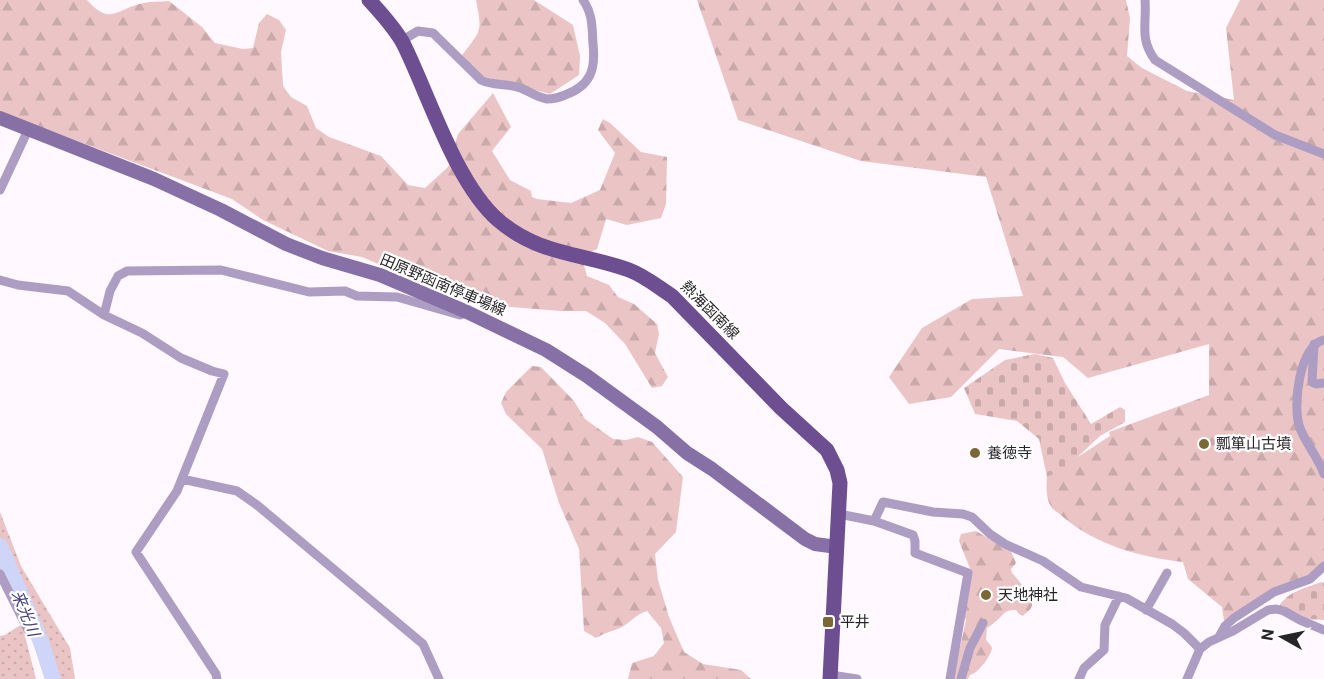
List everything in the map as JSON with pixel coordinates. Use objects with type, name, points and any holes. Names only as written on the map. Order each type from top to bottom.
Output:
[{"type":"main road","name":"熱海函南線","points":[[369,0],[402,41],[471,186],[496,218],[518,236],[556,251],[630,270],[672,296],[781,408],[827,450],[837,470],[840,483],[830,677]]},
{"type":"main road","name":"田原野函南停車場線","points":[[0,118],[154,179],[286,244],[322,258],[380,275],[467,312],[546,350],[587,376],[805,539],[816,544],[837,547]]},
{"type":"street","points":[[402,41],[418,31],[433,33],[487,83],[516,86],[539,97],[556,98],[580,88],[592,71],[594,50],[590,9],[583,0]]},
{"type":"street","points":[[1145,0],[1144,37],[1147,49],[1155,60],[1275,135],[1324,154]]},
{"type":"street","points":[[0,190],[28,130]]},
{"type":"street","points":[[104,315],[110,291],[118,276],[127,271],[136,270],[153,272],[221,270],[309,292],[345,291],[357,296],[397,297],[460,315],[467,312]]},
{"type":"street","points":[[0,280],[18,285],[68,291],[104,315],[142,333],[181,358],[224,374],[177,491],[136,552],[216,674],[217,679]]},
{"type":"street","points":[[1324,340],[1314,344],[1305,359],[1297,394],[1296,412],[1300,428],[1324,474]]},
{"type":"street","points":[[1314,344],[1312,382],[1324,383]]},
{"type":"street","points":[[182,479],[237,491],[257,505],[423,644],[439,679]]},
{"type":"street","points":[[874,521],[884,502],[933,512],[963,513],[976,520],[990,534],[1005,544],[1043,561],[1081,587],[1119,596],[1172,624],[1200,649]]},
{"type":"street","points":[[839,514],[874,521],[913,535],[915,553],[968,573],[950,679]]},
{"type":"street","points":[[1218,638],[1234,618],[1275,592],[1310,579],[1324,566]]},
{"type":"street","points":[[1146,610],[1167,573]]},
{"type":"street","points":[[0,574],[28,630]]},
{"type":"street","points":[[1078,679],[1084,668],[1104,650],[1106,622],[1119,596]]},
{"type":"street","points":[[1187,679],[1200,649],[1268,610],[1276,609],[1324,630]]},
{"type":"street","points":[[961,679],[970,648],[983,623]]},
{"type":"street","points":[[830,677],[856,679]]},
{"type":"green space","points":[[0,0],[87,0],[102,13],[108,14],[144,3],[169,1],[202,27],[215,43],[243,49],[253,48],[259,23],[267,14],[279,20],[286,30],[281,52],[283,86],[291,97],[307,106],[316,128],[329,137],[381,156],[408,185],[425,188],[448,167],[458,134],[493,93],[511,127],[492,151],[510,180],[531,191],[532,197],[537,199],[571,203],[600,190],[615,153],[598,130],[603,119],[641,152],[667,157],[666,204],[661,218],[627,225],[606,219],[597,249],[589,253],[584,265],[587,276],[609,285],[618,297],[634,304],[657,324],[659,334],[655,353],[668,377],[662,386],[652,388],[625,344],[605,323],[586,311],[488,305],[429,286],[362,257],[328,251],[263,220],[232,199],[0,112]]},
{"type":"green space","points":[[476,0],[534,0],[573,25],[580,56],[579,75],[550,94],[478,75],[462,55],[479,30]]},
{"type":"green space","points":[[697,0],[1126,0],[1130,18],[1127,56],[1142,68],[1187,91],[1234,100],[1226,28],[1240,0],[1324,0],[1324,567],[1224,621],[1222,607],[1188,579],[1183,562],[1135,553],[1104,542],[1076,527],[1050,505],[1047,477],[1110,436],[1109,432],[1209,395],[1209,344],[1088,378],[1063,357],[999,349],[951,397],[909,404],[889,377],[922,328],[972,299],[1023,296],[986,177],[861,161],[738,120]]},
{"type":"green space","points":[[1035,354],[1053,358],[1065,383],[1091,424],[1120,407],[1125,410],[1125,422],[1100,436],[1069,465],[1047,477],[1039,439],[1017,421],[975,414],[964,388],[1005,360]]},
{"type":"green space","points":[[532,366],[541,367],[574,401],[585,419],[613,439],[626,440],[638,437],[652,442],[683,477],[676,532],[655,554],[658,580],[669,617],[684,652],[703,664],[741,670],[751,679],[628,679],[632,663],[654,656],[664,643],[661,628],[647,611],[620,628],[596,638],[584,631],[579,549],[559,503],[542,449],[506,414],[501,403],[506,392]]},
{"type":"green space","points":[[0,512],[21,566],[70,648],[75,679],[45,679],[42,659],[14,595],[0,570]]},
{"type":"green space","points":[[976,531],[998,544],[1009,547],[1016,563],[1011,569],[1012,573],[1027,592],[1032,605],[1023,616],[1016,610],[1006,612],[987,628],[986,640],[992,648],[987,659],[968,679],[953,679],[966,620],[963,615],[971,571],[959,541],[961,534]]},
{"type":"green space","points":[[1321,582],[1324,583],[1324,620],[1307,619],[1279,607],[1291,594]]},
{"type":"green space","points":[[22,624],[36,679],[0,679],[0,636]]},
{"type":"waterway","name":"来光川","points":[[0,546],[41,642],[53,679]]},
{"type":"place","name":"瓢箪山古墳","points":[[1204,444]]},
{"type":"place","name":"養徳寺","points":[[975,453]]},
{"type":"place","name":"天地神社","points":[[986,595]]},
{"type":"place","name":"平井","points":[[828,622]]}]
